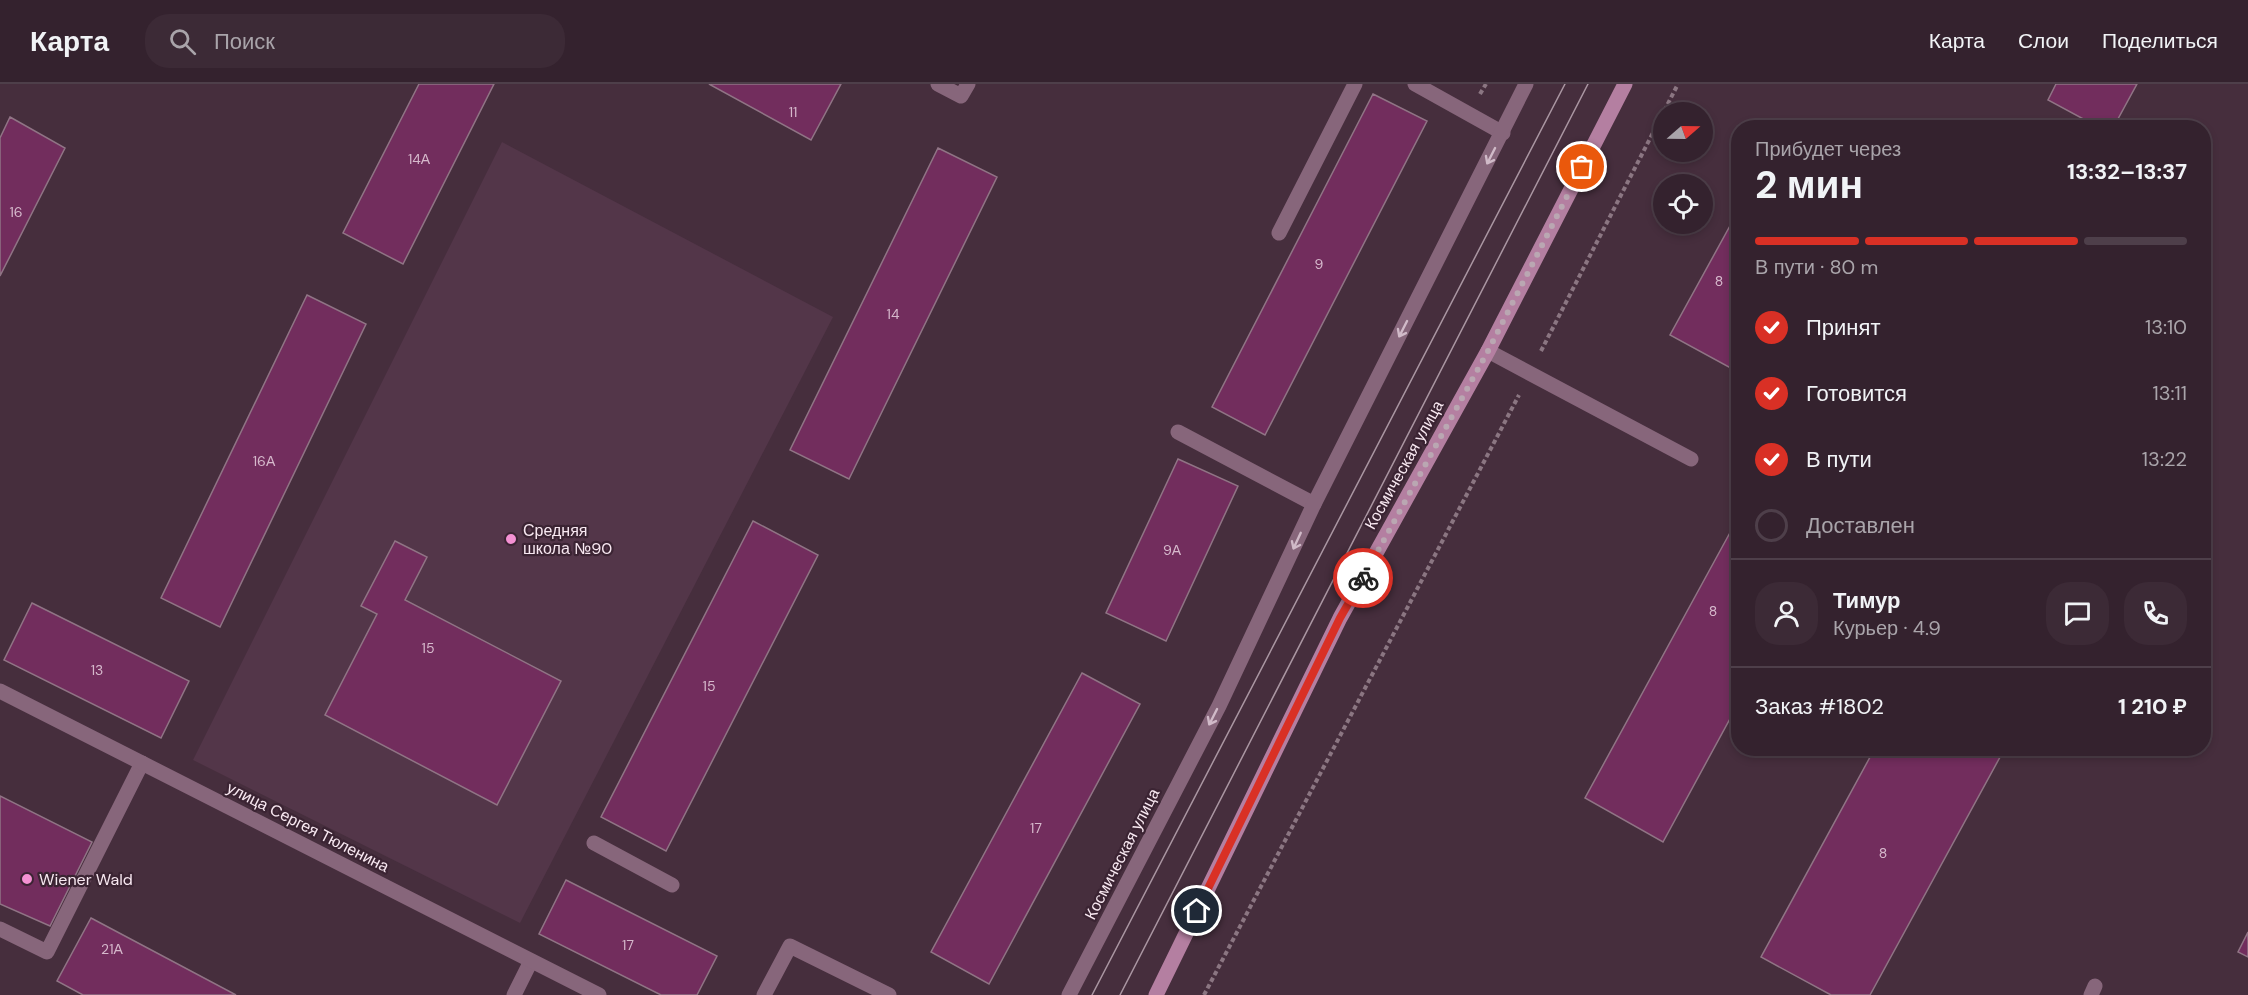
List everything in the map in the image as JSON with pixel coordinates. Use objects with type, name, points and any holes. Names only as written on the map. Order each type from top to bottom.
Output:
[{"type":"main road","name":"Космическая улица","points":[[1156,995],[1340,618],[1488,351],[1625,84]]},
{"type":"street","points":[[938,84],[961,96],[968,84]]},
{"type":"street","points":[[1279,233],[1355,84]]},
{"type":"street","points":[[1415,84],[1503,132]]},
{"type":"street","name":"Космическая улица","points":[[1069,995],[1219,706],[1314,504],[1526,84]]},
{"type":"street","points":[[1488,351],[1691,459]]},
{"type":"street","points":[[1178,432],[1314,504]]},
{"type":"street","name":"улица Сергея Тюленина","points":[[0,691],[599,995]]},
{"type":"street","points":[[0,929],[47,952],[142,763]]},
{"type":"street","points":[[594,843],[672,885]]},
{"type":"street","points":[[764,995],[790,946],[889,995]]},
{"type":"street","points":[[514,995],[531,961]]},
{"type":"path","points":[[1204,995],[1530,374],[1678,84]]},
{"type":"shaded area","name":"Средняя школа №90","points":[[502,142],[833,317],[520,923],[193,760]]},
{"type":"building","points":[[419,84],[494,84],[403,264],[343,233]]},
{"type":"building","points":[[709,84],[841,84],[811,140]]},
{"type":"building","points":[[2056,84],[2137,84],[2117,120],[2085,120],[2048,100]]},
{"type":"building","points":[[1373,94],[1427,121],[1265,435],[1212,407]]},
{"type":"building","points":[[10,117],[65,148],[0,276],[0,138]]},
{"type":"building","points":[[938,148],[997,177],[849,479],[790,450]]},
{"type":"building","points":[[1731,224],[1731,368],[1670,335]]},
{"type":"building","points":[[307,295],[366,324],[220,627],[161,598]]},
{"type":"building","points":[[1178,459],[1238,486],[1166,641],[1106,613]]},
{"type":"building","points":[[753,521],[818,555],[666,851],[601,817]]},
{"type":"building","points":[[1731,531],[1731,717],[1663,842],[1585,798]]},
{"type":"building","points":[[395,541],[427,557],[405,600],[561,681],[497,805],[325,715],[377,614],[361,606]]},
{"type":"building","points":[[32,603],[189,681],[161,738],[4,660]]},
{"type":"building","points":[[1082,673],[1140,704],[989,984],[931,952]]},
{"type":"building","points":[[1871,756],[2001,756],[1870,995],[1831,995],[1761,957]]},
{"type":"building","points":[[0,796],[92,842],[50,926],[0,904]]},
{"type":"building","points":[[566,880],[717,956],[697,995],[661,995],[539,934]]},
{"type":"building","points":[[91,918],[236,995],[83,995],[57,981]]},
{"type":"building","points":[[2248,932],[2248,957],[2238,952]]},
{"type":"tram line","points":[[1092,995],[1565,84]]},
{"type":"tram line","points":[[1120,995],[1588,84]]},
{"type":"way so far","points":[[1363,578],[1488,351],[1582,167]]},
{"type":"place","name":"Средняя школа №90","points":[[511,539]]},
{"type":"place","name":"Wiener Wald","points":[[27,879]]},
{"type":"route","points":[[1197,911],[1340,618],[1363,578]]}]
